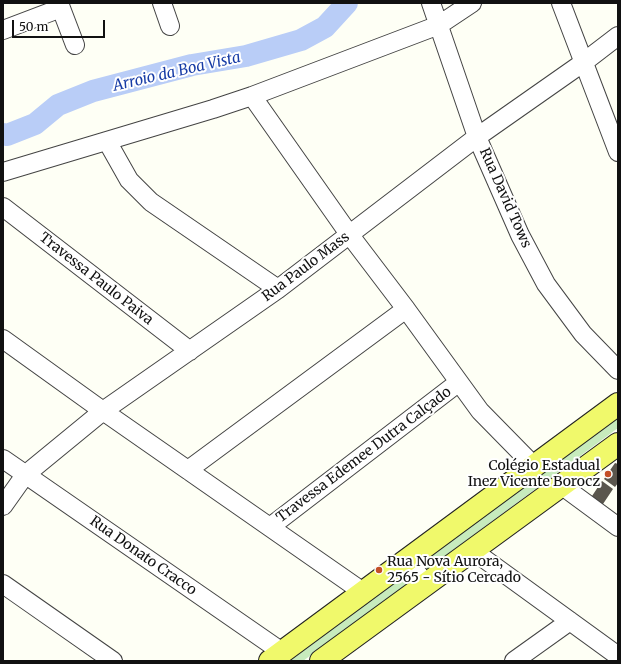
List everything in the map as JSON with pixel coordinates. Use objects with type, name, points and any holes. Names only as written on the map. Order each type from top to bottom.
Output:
[{"type":"main road","points":[[276,656],[618,404]]},
{"type":"main road","points":[[321,661],[618,444]]},
{"type":"street","points":[[162,3],[170,26]]},
{"type":"street","name":"Rua David Tows","points":[[431,3],[477,137],[520,235],[546,284],[583,334],[618,370]]},
{"type":"street","points":[[3,172],[252,96],[439,24],[472,3]]},
{"type":"street","points":[[561,3],[618,152]]},
{"type":"street","points":[[3,30],[60,6],[75,45]]},
{"type":"street","name":"Rua Paulo Mass","points":[[3,506],[25,475],[103,411],[278,289],[477,137],[584,62],[618,36]]},
{"type":"street","points":[[252,96],[349,234],[480,411],[534,466]]},
{"type":"street","points":[[107,141],[129,180],[151,202],[278,289]]},
{"type":"street","name":"Travessa Paulo Paiva","points":[[3,206],[190,350]]},
{"type":"street","points":[[188,470],[406,309]]},
{"type":"street","points":[[3,339],[103,411],[363,592]]},
{"type":"street","name":"Travessa Edemee Dutra Calçado","points":[[270,527],[459,382]]},
{"type":"street","name":"Rua Donato Cracco","points":[[3,459],[276,656]]},
{"type":"street","points":[[561,485],[618,527]]},
{"type":"street","points":[[472,550],[618,656]]},
{"type":"street","points":[[407,560],[426,584]]},
{"type":"street","points":[[3,584],[113,661]]},
{"type":"street","points":[[514,661],[570,621]]},
{"type":"green space","points":[[618,417],[618,428],[303,661],[288,661]]},
{"type":"building","points":[[615,463],[618,464],[618,483],[615,487],[604,479]]},
{"type":"building","points":[[602,481],[613,489],[601,507],[590,499]]},
{"type":"waterway","name":"Arroio da Boa Vista","points":[[3,134],[7,135],[35,124],[58,105],[93,91],[192,65],[246,56],[301,40],[325,27],[347,3]]},
{"type":"place","name":"Colégio Estadual Inez Vicente Borocz","points":[[608,474]]},
{"type":"place","name":"Rua Nova Aurora, 2565 - Sítio Cercado","points":[[379,570]]}]
